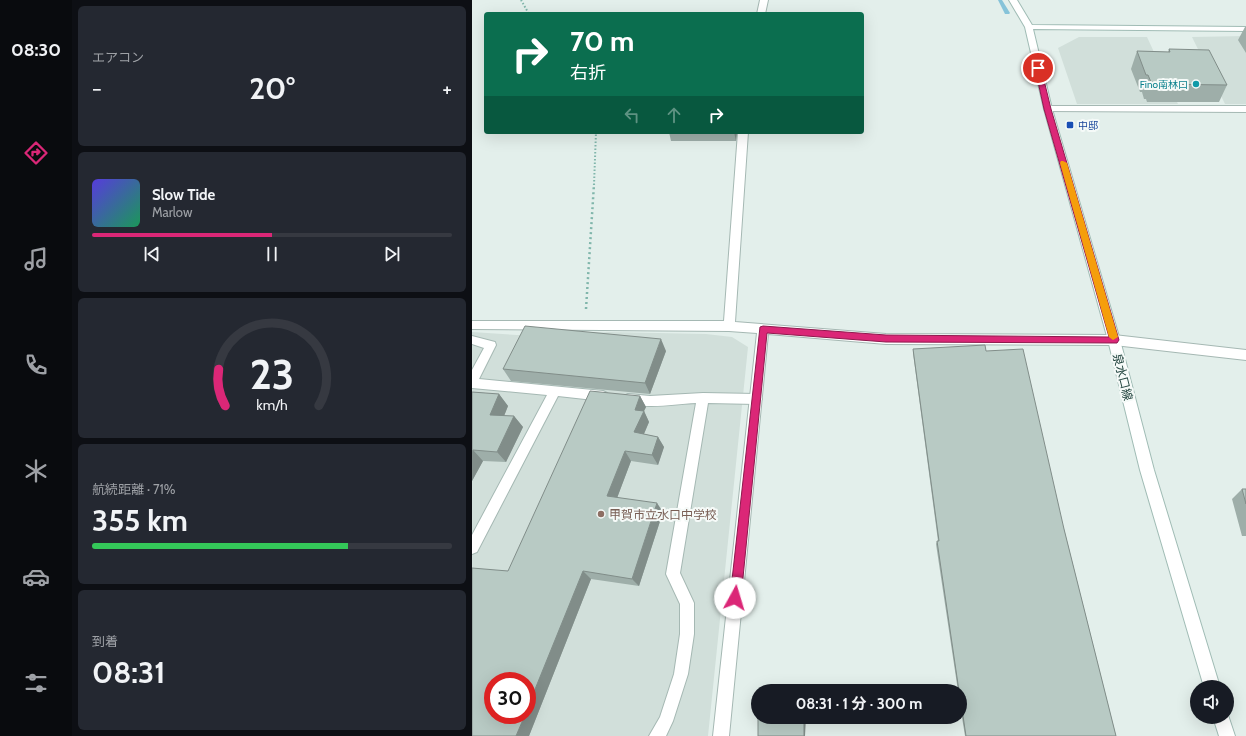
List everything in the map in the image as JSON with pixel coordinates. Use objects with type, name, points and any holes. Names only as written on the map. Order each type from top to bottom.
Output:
[{"type":"street","points":[[761,12],[764,0]]},
{"type":"street","name":"泉水口線","points":[[1013,0],[1029,27],[1048,109],[1114,340],[1147,470],[1210,680]]},
{"type":"street","points":[[1029,27],[1246,29]]},
{"type":"street","points":[[1048,109],[1246,109]]},
{"type":"street","points":[[729,326],[743,134]]},
{"type":"street","points":[[472,324],[729,326],[886,339],[1114,340],[1246,355]]},
{"type":"street","points":[[721,736],[763,329]]},
{"type":"street","points":[[1224,724],[1227,736]]},
{"type":"lane","points":[[472,340],[491,345],[472,382],[650,401],[703,398],[756,399]]},
{"type":"lane","points":[[472,548],[555,391]]},
{"type":"lane","points":[[657,736],[666,721],[681,674],[687,634],[687,603],[673,574],[703,398]]},
{"type":"path","points":[[521,0],[528,12]]},
{"type":"path","points":[[586,326],[590,230],[595,187],[596,134]]},
{"type":"shaded area","points":[[1246,36],[1246,104],[1225,104],[1192,37]]},
{"type":"shaded area","points":[[1079,37],[1147,37],[1178,104],[1077,104],[1058,48]]},
{"type":"shaded area","name":"甲賀市立水口中学校","points":[[472,332],[517,335],[609,332],[706,334],[732,337],[748,347],[708,736],[472,736]]},
{"type":"building","points":[[1169,49],[1209,50],[1227,85],[1154,84],[1151,82],[1148,75],[1146,75],[1137,51],[1170,52]]},
{"type":"building","points":[[525,326],[661,339],[645,383],[503,369]]},
{"type":"building","points":[[985,345],[986,351],[1023,349],[1064,529],[1116,736],[966,736],[964,724],[967,724],[967,684],[958,684],[937,541],[939,541],[913,349]]},
{"type":"building","points":[[590,391],[640,396],[635,410],[644,411],[634,432],[658,437],[652,455],[625,451],[607,496],[657,503],[632,579],[583,571],[536,687],[536,672],[484,672],[484,724],[521,724],[516,736],[472,736],[472,568],[508,571]]},
{"type":"building","points":[[472,392],[499,394],[490,415],[514,416],[497,452],[473,450],[472,452]]},
{"type":"building","points":[[1242,489],[1246,489],[1246,504]]},
{"type":"building","points":[[758,724],[804,724],[804,736],[758,736]]},
{"type":"waterway","points":[[1000,0],[1007,13]]},
{"type":"slow traffic","points":[[1063,163],[1113,337]]},
{"type":"place","name":"Fino南林口","points":[[1196,84]]},
{"type":"place","name":"中邸","points":[[1070,125]]},
{"type":"place","name":"甲賀市立水口中学校","points":[[601,514]]},
{"type":"route","points":[[735,598],[763,329],[886,339],[1114,340],[1048,109],[1038,68]]}]
